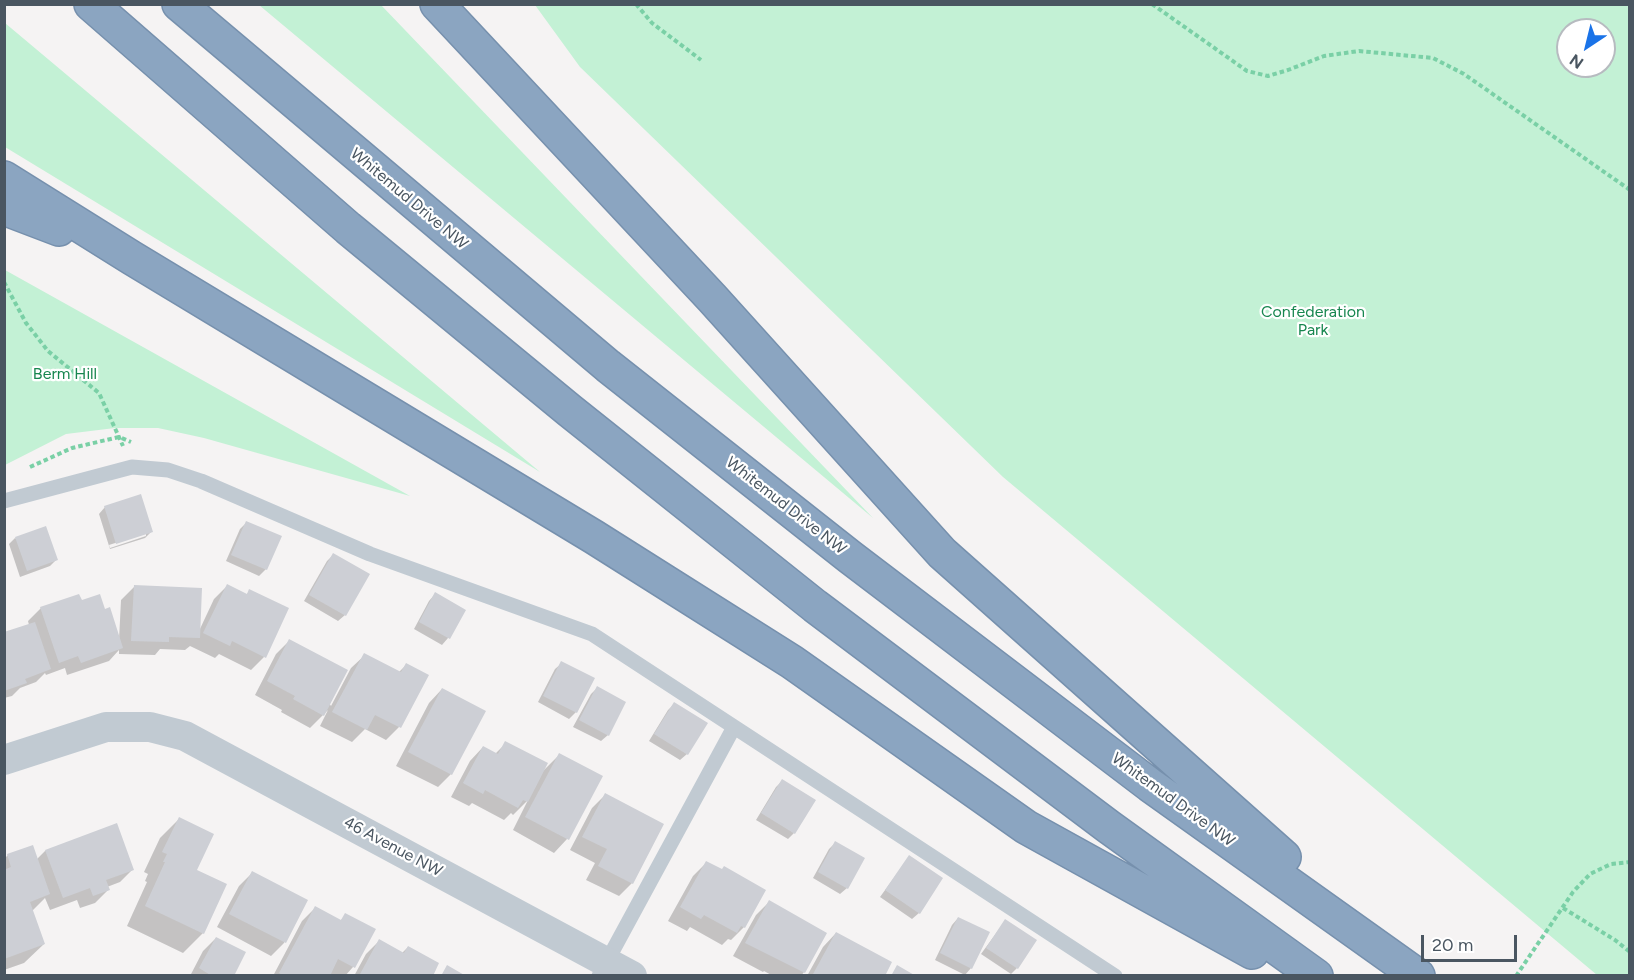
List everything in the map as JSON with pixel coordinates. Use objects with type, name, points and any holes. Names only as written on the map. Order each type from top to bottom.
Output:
[{"type":"highway","points":[[91,4],[348,228],[578,417],[779,577],[1109,827],[1316,975]]},
{"type":"highway","name":"Whitemud Drive NW","points":[[179,4],[599,358],[850,556],[1150,785],[1414,973]]},
{"type":"highway","points":[[437,4],[712,298],[942,554],[1414,973]]},
{"type":"highway","points":[[4,178],[584,531],[772,649],[1026,827],[1296,975]]},
{"type":"highway","points":[[4,208],[132,258]]},
{"type":"street","name":"46 Avenue NW","points":[[4,760],[106,727],[150,727],[185,736],[612,971]]},
{"type":"lane","points":[[4,501],[132,467],[168,470],[370,554],[592,634],[1115,975]]},
{"type":"lane","points":[[612,971],[734,727]]},
{"type":"path","points":[[636,4],[652,23],[701,60]]},
{"type":"path","points":[[1152,4],[1247,71],[1268,76],[1324,56],[1359,51],[1432,58],[1464,74],[1629,190]]},
{"type":"path","points":[[4,282],[26,323],[48,351],[99,393],[119,437]]},
{"type":"path","points":[[1516,975],[1573,892],[1590,874],[1611,864],[1629,862]]},
{"type":"path","points":[[1563,908],[1615,940],[1629,952]]},
{"type":"green space","points":[[259,5],[381,5],[873,518]]},
{"type":"green space","name":"Confederation Park","points":[[535,5],[1629,5],[1629,975],[1597,975],[1003,477],[580,67]]},
{"type":"green space","points":[[5,23],[540,472],[5,147]]},
{"type":"green space","name":"Berm Hill","points":[[5,270],[410,496],[204,438],[158,428],[115,428],[66,434],[5,465]]},
{"type":"building","points":[[141,494],[153,532],[116,544],[104,506]]},
{"type":"building","points":[[246,521],[282,536],[267,570],[231,555]]},
{"type":"building","points":[[46,526],[58,560],[27,571],[15,537]]},
{"type":"building","points":[[333,553],[370,574],[346,616],[309,595]]},
{"type":"building","points":[[227,584],[247,594],[249,589],[289,608],[266,658],[232,641],[230,646],[203,633]]},
{"type":"building","points":[[134,585],[202,588],[200,638],[169,637],[169,642],[131,641]]},
{"type":"building","points":[[435,592],[466,610],[450,639],[419,622]]},
{"type":"building","points":[[79,594],[82,600],[100,594],[105,609],[110,607],[123,648],[81,663],[78,656],[59,663],[40,607]]},
{"type":"building","points":[[35,622],[51,669],[25,679],[27,683],[4,691],[4,632]]},
{"type":"building","points":[[289,639],[348,670],[324,716],[293,699],[295,696],[267,681]]},
{"type":"building","points":[[364,653],[401,672],[406,663],[429,675],[401,728],[375,715],[367,730],[332,712]]},
{"type":"building","points":[[561,661],[595,678],[577,713],[543,696]]},
{"type":"building","points":[[597,686],[626,702],[609,736],[579,720]]},
{"type":"building","points":[[442,688],[486,711],[452,775],[408,752]]},
{"type":"building","points":[[674,702],[708,723],[688,755],[654,734]]},
{"type":"building","points":[[505,741],[548,763],[528,802],[523,800],[518,808],[485,790],[483,794],[463,783],[483,746],[498,754]]},
{"type":"building","points":[[559,753],[603,776],[569,840],[525,817]]},
{"type":"building","points":[[782,779],[816,800],[795,834],[761,813]]},
{"type":"building","points":[[605,793],[664,824],[633,884],[598,866],[607,849],[582,837]]},
{"type":"building","points":[[179,817],[214,834],[197,870],[227,884],[204,934],[145,906],[165,862],[163,862],[167,854],[162,852]]},
{"type":"building","points":[[117,823],[134,870],[106,880],[110,890],[93,896],[90,888],[63,898],[45,850]]},
{"type":"building","points":[[835,841],[865,858],[848,889],[818,872]]},
{"type":"building","points":[[33,845],[50,894],[30,902],[45,944],[4,959],[4,870],[11,867],[7,854]]},
{"type":"building","points":[[909,855],[943,878],[920,914],[885,890]]},
{"type":"building","points":[[706,861],[722,869],[724,866],[766,890],[745,928],[741,926],[737,933],[704,915],[701,919],[680,907]]},
{"type":"building","points":[[252,871],[308,900],[286,943],[229,914]]},
{"type":"building","points":[[769,900],[827,933],[805,973],[745,943]]},
{"type":"building","points":[[315,906],[341,920],[345,913],[376,929],[355,968],[338,959],[330,976],[284,976],[279,973]]},
{"type":"building","points":[[958,917],[990,932],[972,969],[940,953]]},
{"type":"building","points":[[1005,919],[1037,940],[1018,969],[986,948]]},
{"type":"building","points":[[836,932],[892,962],[885,976],[812,976]]},
{"type":"building","points":[[216,937],[246,952],[234,976],[212,976],[199,968]]},
{"type":"building","points":[[379,939],[404,953],[408,946],[439,963],[433,976],[359,976]]},
{"type":"building","points":[[447,965],[466,976],[441,976]]},
{"type":"building","points":[[897,965],[916,976],[891,976]]}]
